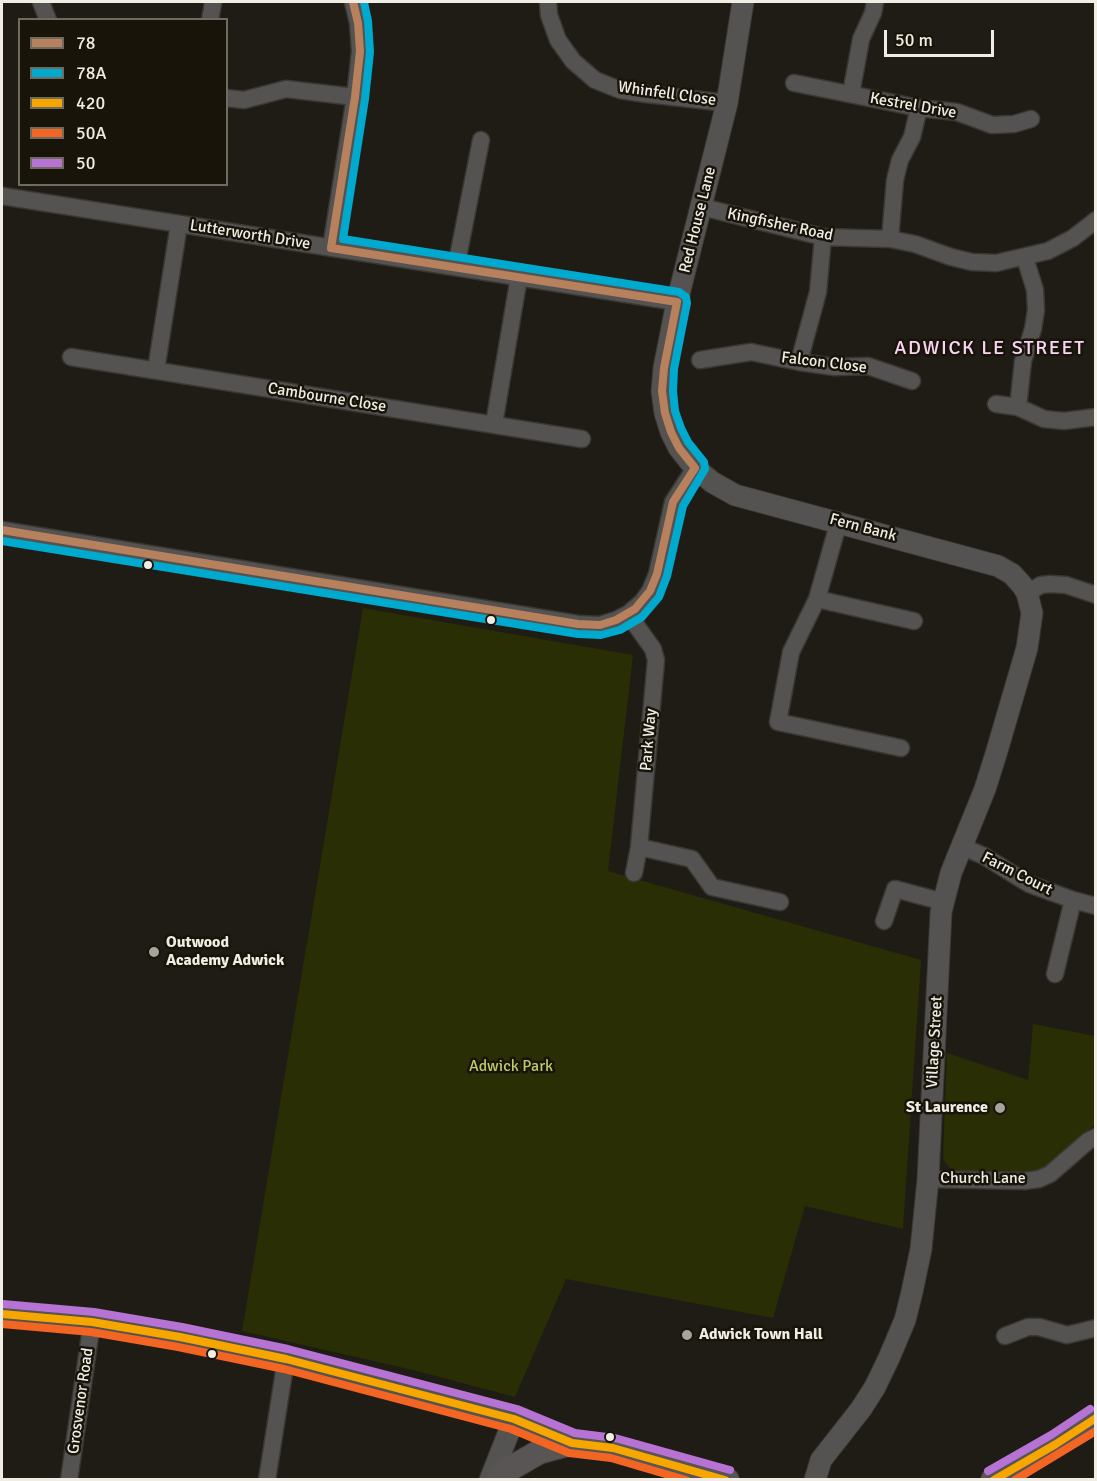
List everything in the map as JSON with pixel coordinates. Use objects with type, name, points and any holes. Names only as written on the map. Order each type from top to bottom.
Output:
[{"type":"main road","points":[[993,1479],[1095,1419]]},
{"type":"main road","points":[[498,1479],[506,1471],[539,1452],[572,1443],[613,1448],[694,1475],[727,1479]]},
{"type":"street","points":[[41,2],[47,18]]},
{"type":"street","points":[[331,248],[360,51],[358,23],[353,2]]},
{"type":"street","name":"Whinfell Close","points":[[548,2],[549,15],[558,40],[573,61],[595,80],[620,90],[728,103]]},
{"type":"street","name":"Red House Lane","points":[[695,468],[679,448],[665,413],[662,391],[664,368],[677,302],[728,103],[743,2]]},
{"type":"street","points":[[851,94],[861,39],[873,13],[875,2]]},
{"type":"street","name":"Kestrel Drive","points":[[794,83],[919,108],[957,112],[992,125],[1014,124],[1031,119]]},
{"type":"street","points":[[228,98],[244,100],[286,89],[355,97]]},
{"type":"street","points":[[890,239],[895,180],[900,160],[912,137],[919,108]]},
{"type":"street","points":[[456,267],[481,140]]},
{"type":"street","name":"Lutterworth Drive","points":[[2,196],[32,193],[179,224],[677,302]]},
{"type":"street","name":"Kingfisher Road","points":[[702,207],[823,237],[890,239],[915,244],[972,262],[996,263],[1048,251],[1095,220]]},
{"type":"street","points":[[156,370],[179,224]]},
{"type":"street","points":[[799,362],[818,292],[823,237]]},
{"type":"street","points":[[1018,407],[1023,361],[1036,310],[1035,290],[1025,258]]},
{"type":"street","points":[[494,424],[519,277]]},
{"type":"street","name":"Falcon Close","points":[[700,360],[751,352],[835,367],[868,366],[912,381]]},
{"type":"street","name":"Cambourne Close","points":[[71,357],[582,438]]},
{"type":"street","points":[[996,404],[1018,407],[1044,418],[1064,421],[1095,417]]},
{"type":"street","points":[[2,530],[578,624],[600,625],[628,614],[651,591],[673,502],[695,468]]},
{"type":"street","name":"Fern Bank","points":[[695,468],[712,482],[735,495],[839,521],[998,566],[1011,574],[1027,592]]},
{"type":"street","points":[[839,521],[818,599],[791,652],[778,722],[901,748]]},
{"type":"street","points":[[1027,592],[1041,585],[1050,584],[1066,585],[1095,595]]},
{"type":"street","name":"Village Street","points":[[815,1479],[821,1460],[861,1409],[875,1387],[890,1358],[905,1320],[921,1249],[928,1179],[940,940],[944,902],[961,846],[985,789],[1027,648],[1032,613],[1027,592]]},
{"type":"street","points":[[818,599],[914,621]]},
{"type":"street","name":"Park Way","points":[[628,614],[653,649],[656,660],[639,847],[634,873]]},
{"type":"street","name":"Farm Court","points":[[961,846],[984,856],[1029,884],[1095,906]]},
{"type":"street","points":[[639,847],[692,859],[712,887],[780,902]]},
{"type":"street","points":[[884,921],[895,889],[944,902]]},
{"type":"street","name":"Farm Court","points":[[1055,974],[1073,900]]},
{"type":"street","name":"Church Lane","points":[[928,1179],[1024,1181],[1039,1179],[1050,1174],[1095,1137]]},
{"type":"street","points":[[2,1314],[92,1322],[286,1359],[514,1419],[572,1443]]},
{"type":"street","name":"Grosvenor Road","points":[[69,1479],[92,1322]]},
{"type":"street","points":[[1005,1336],[1028,1327],[1039,1327],[1067,1335],[1095,1328]]},
{"type":"street","points":[[267,1479],[286,1359]]},
{"type":"street","points":[[490,1479],[514,1419]]},
{"type":"green space","name":"Adwick Park","points":[[363,608],[633,655],[608,871],[921,960],[903,1229],[805,1206],[773,1318],[566,1279],[515,1397],[417,1371],[242,1331]]},
{"type":"green space","points":[[1033,1024],[1095,1036],[1095,1125],[1036,1175],[965,1174],[952,1171],[943,1159],[947,1053],[1028,1080]]},
{"type":"transit line","name":"78","points":[[2,530],[578,624],[600,625],[616,620],[635,609],[650,591],[657,574],[673,502],[695,468],[679,448],[671,432],[662,391],[664,368],[677,302],[331,248],[360,51],[358,23],[353,2]]},
{"type":"transit line","name":"78A","points":[[2,541],[578,634],[601,635],[620,630],[642,617],[659,597],[667,576],[683,506],[705,469],[704,462],[688,442],[675,411],[674,369],[687,303],[686,297],[679,292],[343,239],[370,52],[364,2]]},
{"type":"transit line","name":"50","points":[[3,1304],[94,1312],[288,1349],[517,1409],[575,1433],[615,1438],[730,1470]]},
{"type":"transit line","name":"420","points":[[2,1314],[92,1322],[286,1359],[514,1419],[572,1443],[613,1448],[725,1480]]},
{"type":"transit line","name":"50A","points":[[2,1324],[91,1332],[284,1369],[511,1429],[569,1453],[611,1458],[686,1480]]},
{"type":"transit line","name":"50","points":[[988,1471],[1051,1435],[1090,1409]]},
{"type":"transit line","name":"420","points":[[994,1480],[1096,1418]]},
{"type":"transit line","name":"50A","points":[[1015,1480],[1096,1431]]},
{"type":"place","name":"Outwood Academy Adwick","points":[[154,952]]},
{"type":"place","name":"St Laurence","points":[[1000,1108]]},
{"type":"place","name":"Adwick Town Hall","points":[[687,1335]]},
{"type":"district","name":"ADWICK LE STREET","points":[[990,349]]}]
